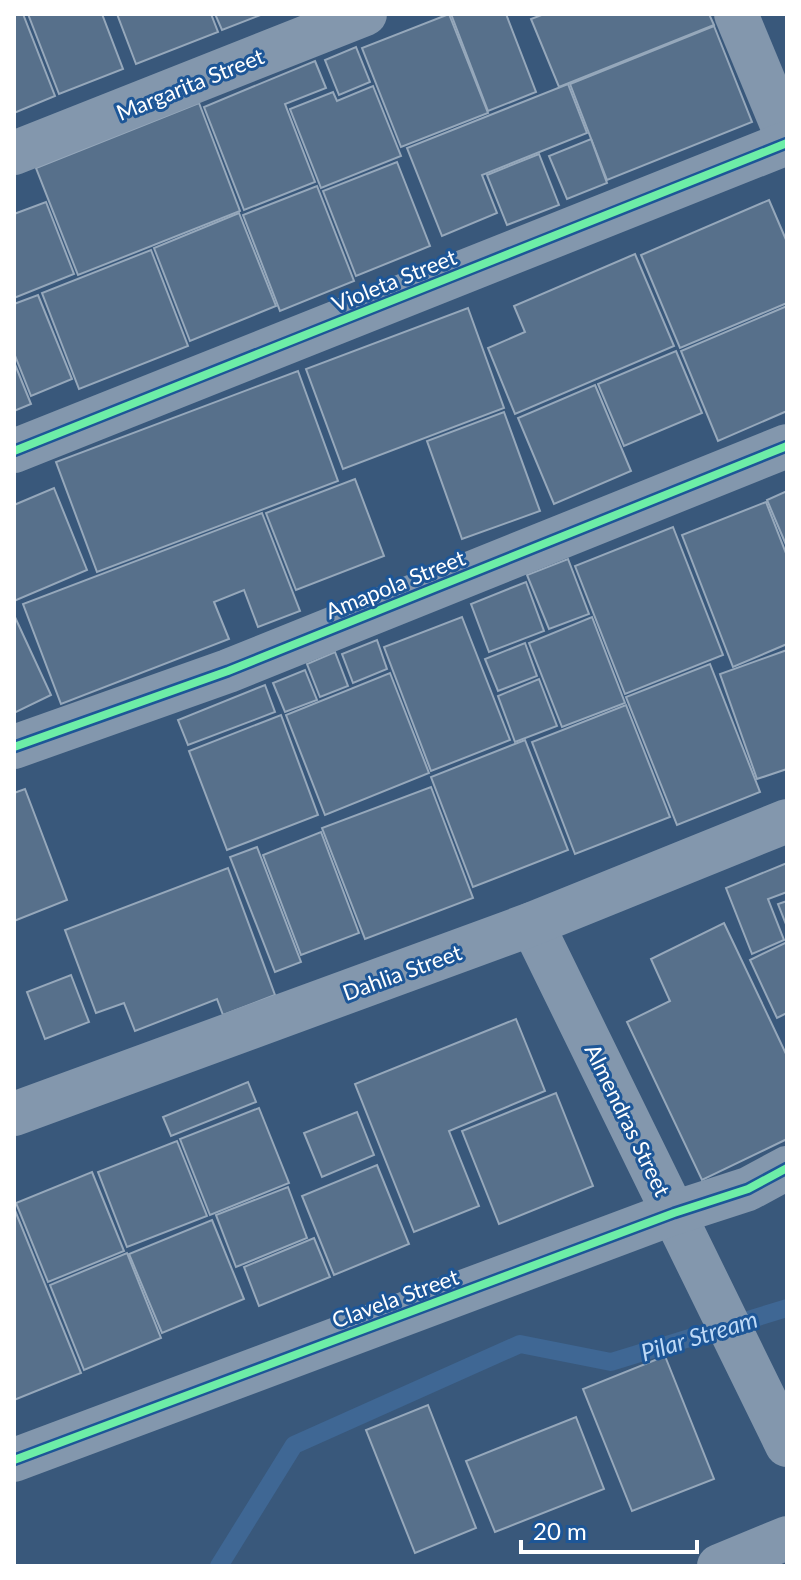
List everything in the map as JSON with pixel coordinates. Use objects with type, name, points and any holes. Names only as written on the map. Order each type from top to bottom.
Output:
[{"type":"street","name":"Margarita Street","points":[[14,153],[365,14]]},
{"type":"street","points":[[736,14],[787,140]]},
{"type":"street","name":"Violeta Street","points":[[14,451],[787,140]]},
{"type":"street","name":"Amapola Street","points":[[14,747],[228,671],[787,446]]},
{"type":"street","name":"Dahlia Street","points":[[14,1114],[532,924],[787,821]]},
{"type":"street","name":"Almendras Street","points":[[532,924],[787,1445]]},
{"type":"street","name":"Clavela Street","points":[[14,1460],[674,1213],[748,1189],[787,1168]]},
{"type":"street","points":[[719,1566],[787,1538]]},
{"type":"building","points":[[14,14],[23,14],[55,96],[14,113]]},
{"type":"building","points":[[28,14],[102,14],[123,69],[59,94]]},
{"type":"building","points":[[117,14],[211,14],[218,32],[136,64]]},
{"type":"building","points":[[215,14],[263,14],[222,30]]},
{"type":"building","points":[[449,14],[488,113],[401,147],[362,48]]},
{"type":"building","points":[[451,14],[506,14],[536,92],[488,111]]},
{"type":"building","points":[[544,14],[709,14],[714,25],[559,87],[531,19]]},
{"type":"building","points":[[714,26],[752,122],[607,180],[570,84]]},
{"type":"building","points":[[356,47],[370,82],[339,95],[325,60]]},
{"type":"building","points":[[315,61],[326,88],[285,104],[315,182],[244,210],[204,107]]},
{"type":"building","points":[[568,84],[587,133],[482,175],[497,213],[442,236],[407,148]]},
{"type":"building","points":[[373,86],[401,156],[321,188],[290,109],[333,92],[337,101]]},
{"type":"building","points":[[199,103],[240,211],[78,275],[36,168]]},
{"type":"building","points":[[591,139],[607,183],[567,199],[549,156]]},
{"type":"building","points":[[539,154],[559,205],[507,225],[487,175]]},
{"type":"building","points":[[397,162],[430,246],[356,276],[323,191]]},
{"type":"building","points":[[317,186],[354,281],[280,311],[243,215]]},
{"type":"building","points":[[769,200],[787,242],[787,303],[680,348],[641,255]]},
{"type":"building","points":[[46,202],[74,274],[14,298],[14,214]]},
{"type":"building","points":[[239,213],[276,306],[190,341],[154,248]]},
{"type":"building","points":[[151,250],[188,346],[79,389],[42,293]]},
{"type":"building","points":[[635,254],[674,346],[515,414],[488,348],[525,332],[514,306]]},
{"type":"building","points":[[38,295],[72,379],[31,396],[14,353],[14,304]]},
{"type":"building","points":[[787,306],[787,411],[718,441],[681,351]]},
{"type":"building","points":[[468,308],[504,408],[343,469],[306,369]]},
{"type":"building","points":[[676,351],[702,413],[624,446],[598,384]]},
{"type":"building","points":[[14,362],[31,404],[14,411]]},
{"type":"building","points":[[298,371],[338,481],[97,572],[56,462]]},
{"type":"building","points":[[595,385],[631,471],[554,504],[518,418]]},
{"type":"building","points":[[504,412],[540,511],[462,539],[427,441]]},
{"type":"building","points":[[355,479],[384,556],[296,590],[266,513]]},
{"type":"building","points":[[54,488],[87,570],[14,601],[14,505]]},
{"type":"building","points":[[787,491],[787,547],[767,500]]},
{"type":"building","points":[[766,502],[787,556],[787,644],[733,667],[682,535]]},
{"type":"building","points":[[262,513],[300,611],[258,627],[244,590],[214,602],[229,639],[61,704],[23,604]]},
{"type":"building","points":[[673,527],[723,655],[625,694],[575,566]]},
{"type":"building","points":[[568,559],[589,614],[549,629],[527,575]]},
{"type":"building","points":[[526,582],[544,631],[489,652],[471,604]]},
{"type":"building","points":[[14,615],[51,695],[14,713]]},
{"type":"building","points":[[462,617],[510,740],[431,771],[384,647]]},
{"type":"building","points":[[592,617],[625,703],[562,727],[529,643]]},
{"type":"building","points":[[377,640],[387,669],[353,683],[342,654]]},
{"type":"building","points":[[525,643],[537,676],[498,691],[485,659]]},
{"type":"building","points":[[787,650],[787,769],[757,779],[720,674]]},
{"type":"building","points":[[335,652],[348,686],[320,697],[307,664]]},
{"type":"building","points":[[710,664],[760,792],[677,825],[626,697]]},
{"type":"building","points":[[305,670],[317,700],[285,712],[273,683]]},
{"type":"building","points":[[390,673],[429,773],[325,815],[286,715]]},
{"type":"building","points":[[539,679],[557,726],[515,742],[498,696]]},
{"type":"building","points":[[265,685],[275,712],[188,745],[178,720]]},
{"type":"building","points":[[626,705],[670,817],[575,854],[532,742]]},
{"type":"building","points":[[281,715],[318,815],[227,850],[189,751]]},
{"type":"building","points":[[525,740],[568,850],[473,887],[431,777]]},
{"type":"building","points":[[431,787],[473,898],[365,939],[322,828]]},
{"type":"building","points":[[25,789],[67,900],[14,921],[14,793]]},
{"type":"building","points":[[321,832],[359,933],[301,955],[263,855]]},
{"type":"building","points":[[257,847],[301,962],[275,972],[230,857]]},
{"type":"building","points":[[787,863],[787,892],[768,899],[784,940],[752,954],[726,888]]},
{"type":"building","points":[[228,868],[275,995],[223,1015],[217,999],[135,1031],[124,1003],[96,1013],[65,930]]},
{"type":"building","points":[[787,901],[787,927],[778,904]]},
{"type":"building","points":[[724,923],[787,1056],[787,1139],[702,1180],[627,1022],[670,1001],[651,959]]},
{"type":"building","points":[[787,942],[787,1013],[777,1018],[750,960]]},
{"type":"building","points":[[71,975],[89,1022],[45,1039],[27,992]]},
{"type":"building","points":[[516,1019],[545,1091],[449,1131],[479,1206],[414,1232],[355,1084]]},
{"type":"building","points":[[248,1082],[256,1102],[171,1136],[163,1117]]},
{"type":"building","points":[[556,1093],[593,1186],[499,1224],[462,1131]]},
{"type":"building","points":[[259,1108],[289,1183],[210,1215],[180,1139]]},
{"type":"building","points":[[357,1112],[374,1155],[322,1177],[304,1133]]},
{"type":"building","points":[[177,1141],[207,1216],[127,1247],[98,1172]]},
{"type":"building","points":[[377,1165],[409,1244],[334,1275],[302,1196]]},
{"type":"building","points":[[92,1172],[124,1251],[48,1282],[16,1203]]},
{"type":"building","points":[[288,1187],[307,1238],[236,1267],[216,1215]]},
{"type":"building","points":[[14,1208],[81,1373],[14,1400]]},
{"type":"building","points":[[212,1220],[244,1299],[162,1333],[129,1254]]},
{"type":"building","points":[[314,1238],[330,1277],[259,1306],[244,1267]]},
{"type":"building","points":[[127,1253],[161,1338],[84,1370],[50,1285]]},
{"type":"building","points":[[665,1356],[714,1479],[632,1511],[583,1389]]},
{"type":"building","points":[[428,1405],[476,1528],[415,1553],[366,1430]]},
{"type":"building","points":[[576,1417],[604,1489],[495,1532],[466,1461]]},
{"type":"waterway","name":"Pilar Stream","points":[[219,1566],[294,1445],[520,1344],[611,1362],[787,1308]]},
{"type":"cycle path","points":[[14,451],[787,143]]},
{"type":"cycle path","points":[[14,747],[228,671],[787,446]]},
{"type":"cycle path","points":[[14,1460],[674,1213],[748,1189],[787,1168]]}]
